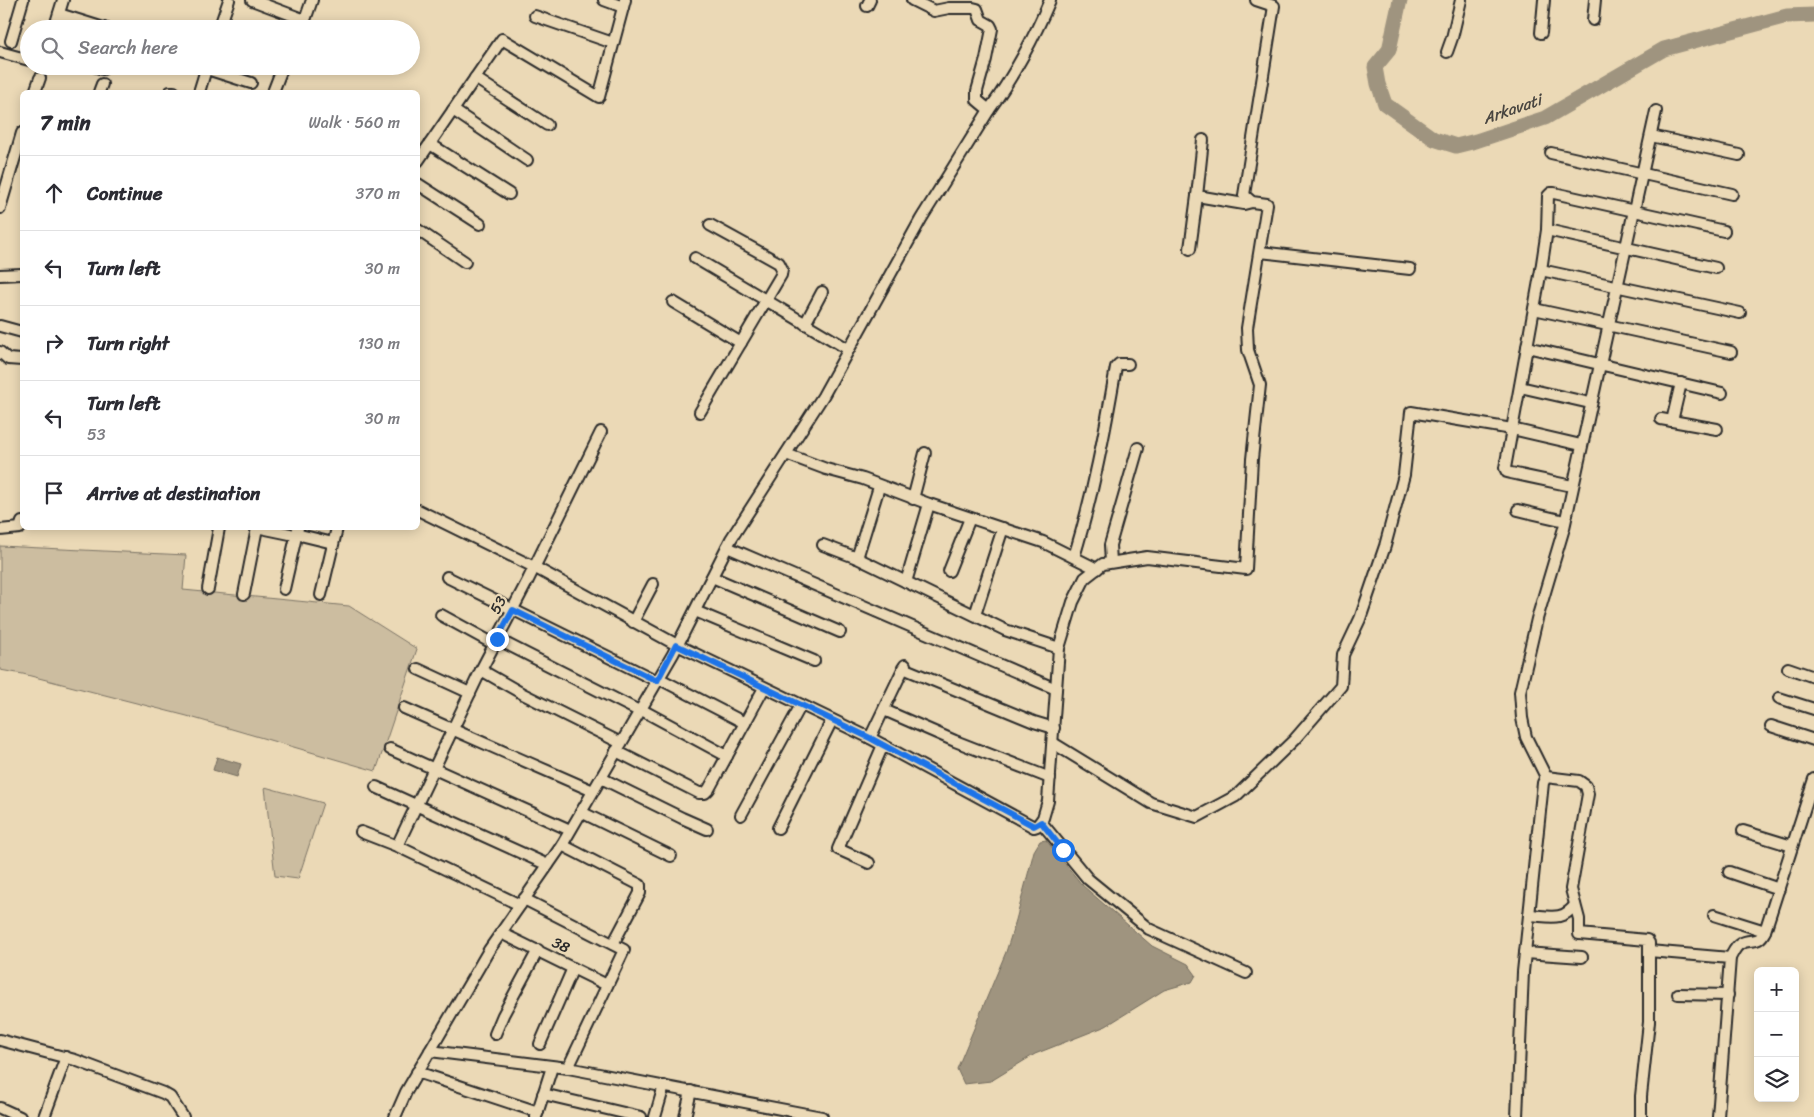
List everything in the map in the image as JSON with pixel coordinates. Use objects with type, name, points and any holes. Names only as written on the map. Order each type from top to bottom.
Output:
[{"type":"street","points":[[11,41],[23,0]]},
{"type":"street","points":[[57,20],[63,0]]},
{"type":"street","points":[[222,20],[229,0]]},
{"type":"street","points":[[252,0],[294,20]]},
{"type":"street","points":[[304,20],[312,0]]},
{"type":"street","points":[[420,158],[502,39],[599,96],[624,3],[604,0]]},
{"type":"street","points":[[912,0],[934,11],[949,8],[978,9],[981,20],[990,25],[992,29],[986,60],[977,91],[977,100],[989,110]]},
{"type":"street","points":[[395,1117],[417,1072],[489,950],[562,845],[658,680],[727,547],[823,396],[921,219],[1000,95],[1050,0]]},
{"type":"street","points":[[1252,202],[1244,195],[1274,6],[1256,0]]},
{"type":"street","points":[[1447,52],[1461,0]]},
{"type":"street","points":[[1541,33],[1544,0]]},
{"type":"street","points":[[1593,20],[1594,0]]},
{"type":"street","points":[[59,14],[78,20]]},
{"type":"street","points":[[535,16],[613,44]]},
{"type":"street","points":[[0,52],[20,58]]},
{"type":"street","points":[[200,90],[204,75]]},
{"type":"street","points":[[229,75],[251,83]]},
{"type":"street","points":[[274,90],[280,75]]},
{"type":"street","points":[[36,90],[40,78]]},
{"type":"street","points":[[475,78],[547,125]]},
{"type":"street","points":[[453,110],[528,160]]},
{"type":"street","points":[[1546,777],[1526,737],[1520,692],[1537,619],[1565,521],[1656,112]]},
{"type":"street","points":[[1651,136],[1739,155]]},
{"type":"street","points":[[0,208],[20,140]]},
{"type":"street","points":[[1190,249],[1203,140]]},
{"type":"street","points":[[430,144],[509,194]]},
{"type":"street","points":[[1551,153],[1732,194]]},
{"type":"street","points":[[420,185],[480,224]]},
{"type":"street","points":[[1572,486],[1507,472],[1505,468],[1541,270],[1547,230],[1547,200],[1551,193],[1724,231]]},
{"type":"street","points":[[1038,824],[1048,801],[1059,648],[1077,594],[1085,578],[1103,564],[1147,557],[1246,569],[1252,459],[1260,385],[1248,350],[1248,328],[1268,204],[1252,202],[1244,204],[1197,196]]},
{"type":"street","points":[[700,412],[781,275],[782,269],[779,262],[710,225]]},
{"type":"street","points":[[1547,230],[1716,268]]},
{"type":"street","points":[[420,231],[465,262]]},
{"type":"street","points":[[1260,252],[1410,269]]},
{"type":"street","points":[[695,258],[848,349]]},
{"type":"street","points":[[1541,270],[1740,313]]},
{"type":"street","points":[[0,275],[20,274]]},
{"type":"street","points":[[805,324],[822,292]]},
{"type":"street","points":[[674,302],[741,343]]},
{"type":"street","points":[[1534,309],[1731,352]]},
{"type":"street","points":[[0,326],[20,331]]},
{"type":"street","points":[[1527,347],[1722,393]]},
{"type":"street","points":[[0,352],[8,359],[20,360]]},
{"type":"street","points":[[1074,557],[1094,487],[1116,367],[1119,364],[1128,364]]},
{"type":"street","points":[[1681,384],[1667,420],[1717,430]]},
{"type":"street","points":[[1520,387],[1590,403]]},
{"type":"street","points":[[1053,744],[1151,803],[1197,817],[1236,796],[1294,740],[1341,686],[1344,655],[1360,619],[1385,546],[1404,475],[1411,412],[1512,429],[1581,445]]},
{"type":"street","name":"53","points":[[398,846],[481,670],[528,580],[600,432]]},
{"type":"street","points":[[1111,562],[1110,546],[1138,448]]},
{"type":"street","points":[[913,499],[925,453]]},
{"type":"street","points":[[786,454],[1043,542],[1097,569]]},
{"type":"street","points":[[857,558],[879,486]]},
{"type":"street","points":[[906,582],[928,504]]},
{"type":"street","points":[[1518,510],[1565,521]]},
{"type":"street","points":[[420,511],[534,567],[676,645],[870,738],[1038,824],[1088,879],[1149,929],[1246,972]]},
{"type":"street","points":[[949,571],[970,518]]},
{"type":"street","points":[[0,530],[20,528]]},
{"type":"street","points":[[974,615],[1003,528]]},
{"type":"street","points":[[208,589],[219,530]]},
{"type":"street","points":[[244,594],[257,530]]},
{"type":"street","points":[[278,530],[295,532],[333,543]]},
{"type":"street","points":[[321,595],[336,530]]},
{"type":"street","points":[[284,589],[295,532]]},
{"type":"street","points":[[823,545],[857,558],[1005,630],[1059,648]]},
{"type":"street","points":[[727,547],[1056,689]]},
{"type":"street","points":[[447,577],[745,723]]},
{"type":"street","points":[[712,577],[840,632]]},
{"type":"street","points":[[633,622],[653,584]]},
{"type":"street","points":[[695,611],[814,661]]},
{"type":"street","points":[[441,615],[640,710],[726,756]]},
{"type":"street","points":[[870,738],[904,667],[1034,722],[1054,728]]},
{"type":"street","points":[[1788,668],[1814,677]]},
{"type":"street","points":[[418,670],[470,693]]},
{"type":"street","points":[[481,670],[699,793],[705,793],[709,789],[764,688]]},
{"type":"street","points":[[1779,698],[1814,709]]},
{"type":"street","points":[[741,815],[801,705]]},
{"type":"street","points":[[404,708],[593,791]]},
{"type":"street","points":[[884,710],[955,741],[1050,778]]},
{"type":"street","points":[[778,828],[832,720]]},
{"type":"street","points":[[1771,726],[1814,740]]},
{"type":"street","points":[[868,863],[838,848],[883,745]]},
{"type":"street","points":[[390,749],[570,830]]},
{"type":"street","points":[[1546,777],[1579,781],[1586,786],[1588,794],[1571,889],[1579,919],[1579,934],[1647,940],[1649,943],[1649,1022],[1641,1096],[1641,1117]]},
{"type":"street","points":[[1517,1117],[1525,953],[1543,783],[1546,777]]},
{"type":"street","points":[[601,778],[707,829]]},
{"type":"street","points":[[1718,1117],[1730,958],[1742,943],[1757,941],[1762,938],[1814,779]]},
{"type":"street","points":[[376,787],[548,865]]},
{"type":"street","points":[[581,812],[671,856]]},
{"type":"street","points":[[1743,831],[1792,846]]},
{"type":"street","points":[[361,832],[398,846],[624,950],[568,1068]]},
{"type":"street","points":[[562,845],[640,885],[640,893],[613,944]]},
{"type":"street","points":[[1729,872],[1779,889]]},
{"type":"street","points":[[1529,915],[1563,916],[1569,913],[1576,905]]},
{"type":"street","points":[[1714,915],[1765,931]]},
{"type":"street","name":"38","points":[[500,933],[607,985]]},
{"type":"street","points":[[495,1034],[503,1015],[538,950]]},
{"type":"street","points":[[1649,951],[1730,958]]},
{"type":"street","points":[[1525,953],[1582,957]]},
{"type":"street","points":[[540,1044],[573,968]]},
{"type":"street","points":[[1678,994],[1728,995]]},
{"type":"street","points":[[0,1040],[66,1058],[163,1093],[170,1097],[183,1117]]},
{"type":"street","points":[[430,1051],[568,1068],[822,1117]]},
{"type":"street","points":[[44,1117],[66,1058]]},
{"type":"street","points":[[417,1072],[537,1115],[552,1066]]},
{"type":"street","points":[[655,1117],[664,1086]]},
{"type":"street","points":[[688,1116],[691,1091]]},
{"type":"street","points":[[544,1094],[641,1117]]},
{"type":"street","points":[[0,1108],[20,1117]]},
{"type":"shaded area","points":[[0,546],[186,555],[183,590],[349,606],[417,649],[376,771],[187,716],[23,674],[0,670]]},
{"type":"shaded area","points":[[217,757],[241,764],[237,777],[213,770]]},
{"type":"shaded area","points":[[265,787],[323,803],[298,879],[275,876]]},
{"type":"shaded area","points":[[1046,840],[1082,885],[1152,946],[1188,964],[1196,975],[1192,982],[1164,990],[1106,1026],[1035,1054],[991,1081],[964,1084],[957,1069],[1006,952],[1034,851],[1040,841]]},
{"type":"waterway","name":"Arkavati","points":[[1400,0],[1389,50],[1375,67],[1378,84],[1385,104],[1434,139],[1456,146],[1545,118],[1664,49],[1787,16],[1814,15]]},
{"type":"route","points":[[497,639],[513,610],[657,681],[673,654],[676,645],[870,738],[1034,826],[1041,822],[1063,850]]}]
